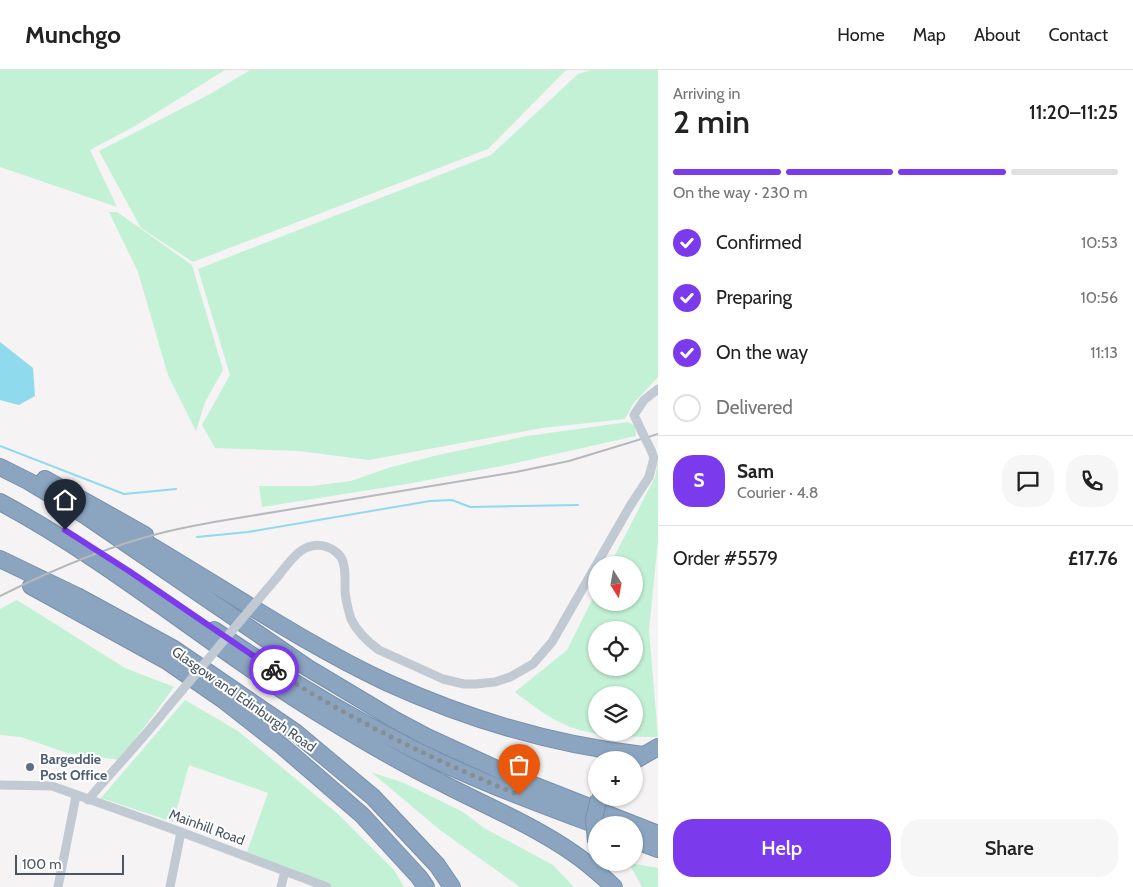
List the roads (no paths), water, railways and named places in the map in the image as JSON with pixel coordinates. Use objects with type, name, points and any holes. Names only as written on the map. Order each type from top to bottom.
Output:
[{"type":"highway","points":[[0,455],[143,533],[266,616]]},
{"type":"highway","points":[[0,467],[99,516],[266,616],[385,682],[467,715],[527,733],[615,751]]},
{"type":"highway","points":[[28,481],[86,516],[308,668],[395,720],[522,781],[658,834]]},
{"type":"highway","points":[[0,492],[65,530],[129,571],[298,693],[482,803]]},
{"type":"highway","points":[[0,502],[54,532],[109,568],[256,673],[307,706],[438,782],[524,824],[573,853],[614,887]]},
{"type":"highway","name":"Glasgow and Edinburgh Road","points":[[0,559],[77,596],[174,649],[295,732],[373,796],[437,865],[452,887]]},
{"type":"highway","name":"Glasgow and Edinburgh Road","points":[[0,571],[44,592],[167,661],[222,699],[282,746],[362,816],[419,876],[426,887]]},
{"type":"highway","points":[[210,628],[302,688],[415,750],[490,783],[588,822]]},
{"type":"highway","points":[[643,755],[658,747]]},
{"type":"highway","points":[[643,843],[658,849]]},
{"type":"highway","points":[[609,871],[618,887]]},
{"type":"street","points":[[88,800],[122,760],[147,735],[168,707],[300,551],[306,547],[318,545],[330,548],[338,554],[343,562],[346,602],[354,624],[365,638],[379,650],[452,682],[476,684],[495,682],[510,677],[533,664],[552,642],[630,506],[649,477],[654,458],[634,415],[644,400],[658,389]]},
{"type":"street","name":"Mainhill Road","points":[[0,785],[48,786],[181,832],[327,887]]},
{"type":"street","points":[[58,887],[76,796]]},
{"type":"street","points":[[170,887],[181,832]]},
{"type":"street","points":[[281,887],[285,871]]},
{"type":"water","points":[[0,342],[33,368],[35,396],[19,405],[0,400]]},
{"type":"waterway","points":[[0,446],[124,494],[176,489]]},
{"type":"waterway","points":[[197,537],[248,532],[430,501],[452,500],[470,507],[578,505]]},
{"type":"railway","points":[[0,596],[81,559],[122,544],[165,532],[214,522],[516,472],[569,461],[658,434]]},
{"type":"place","name":"Bargeddie Post Office","points":[[30,767]]}]
